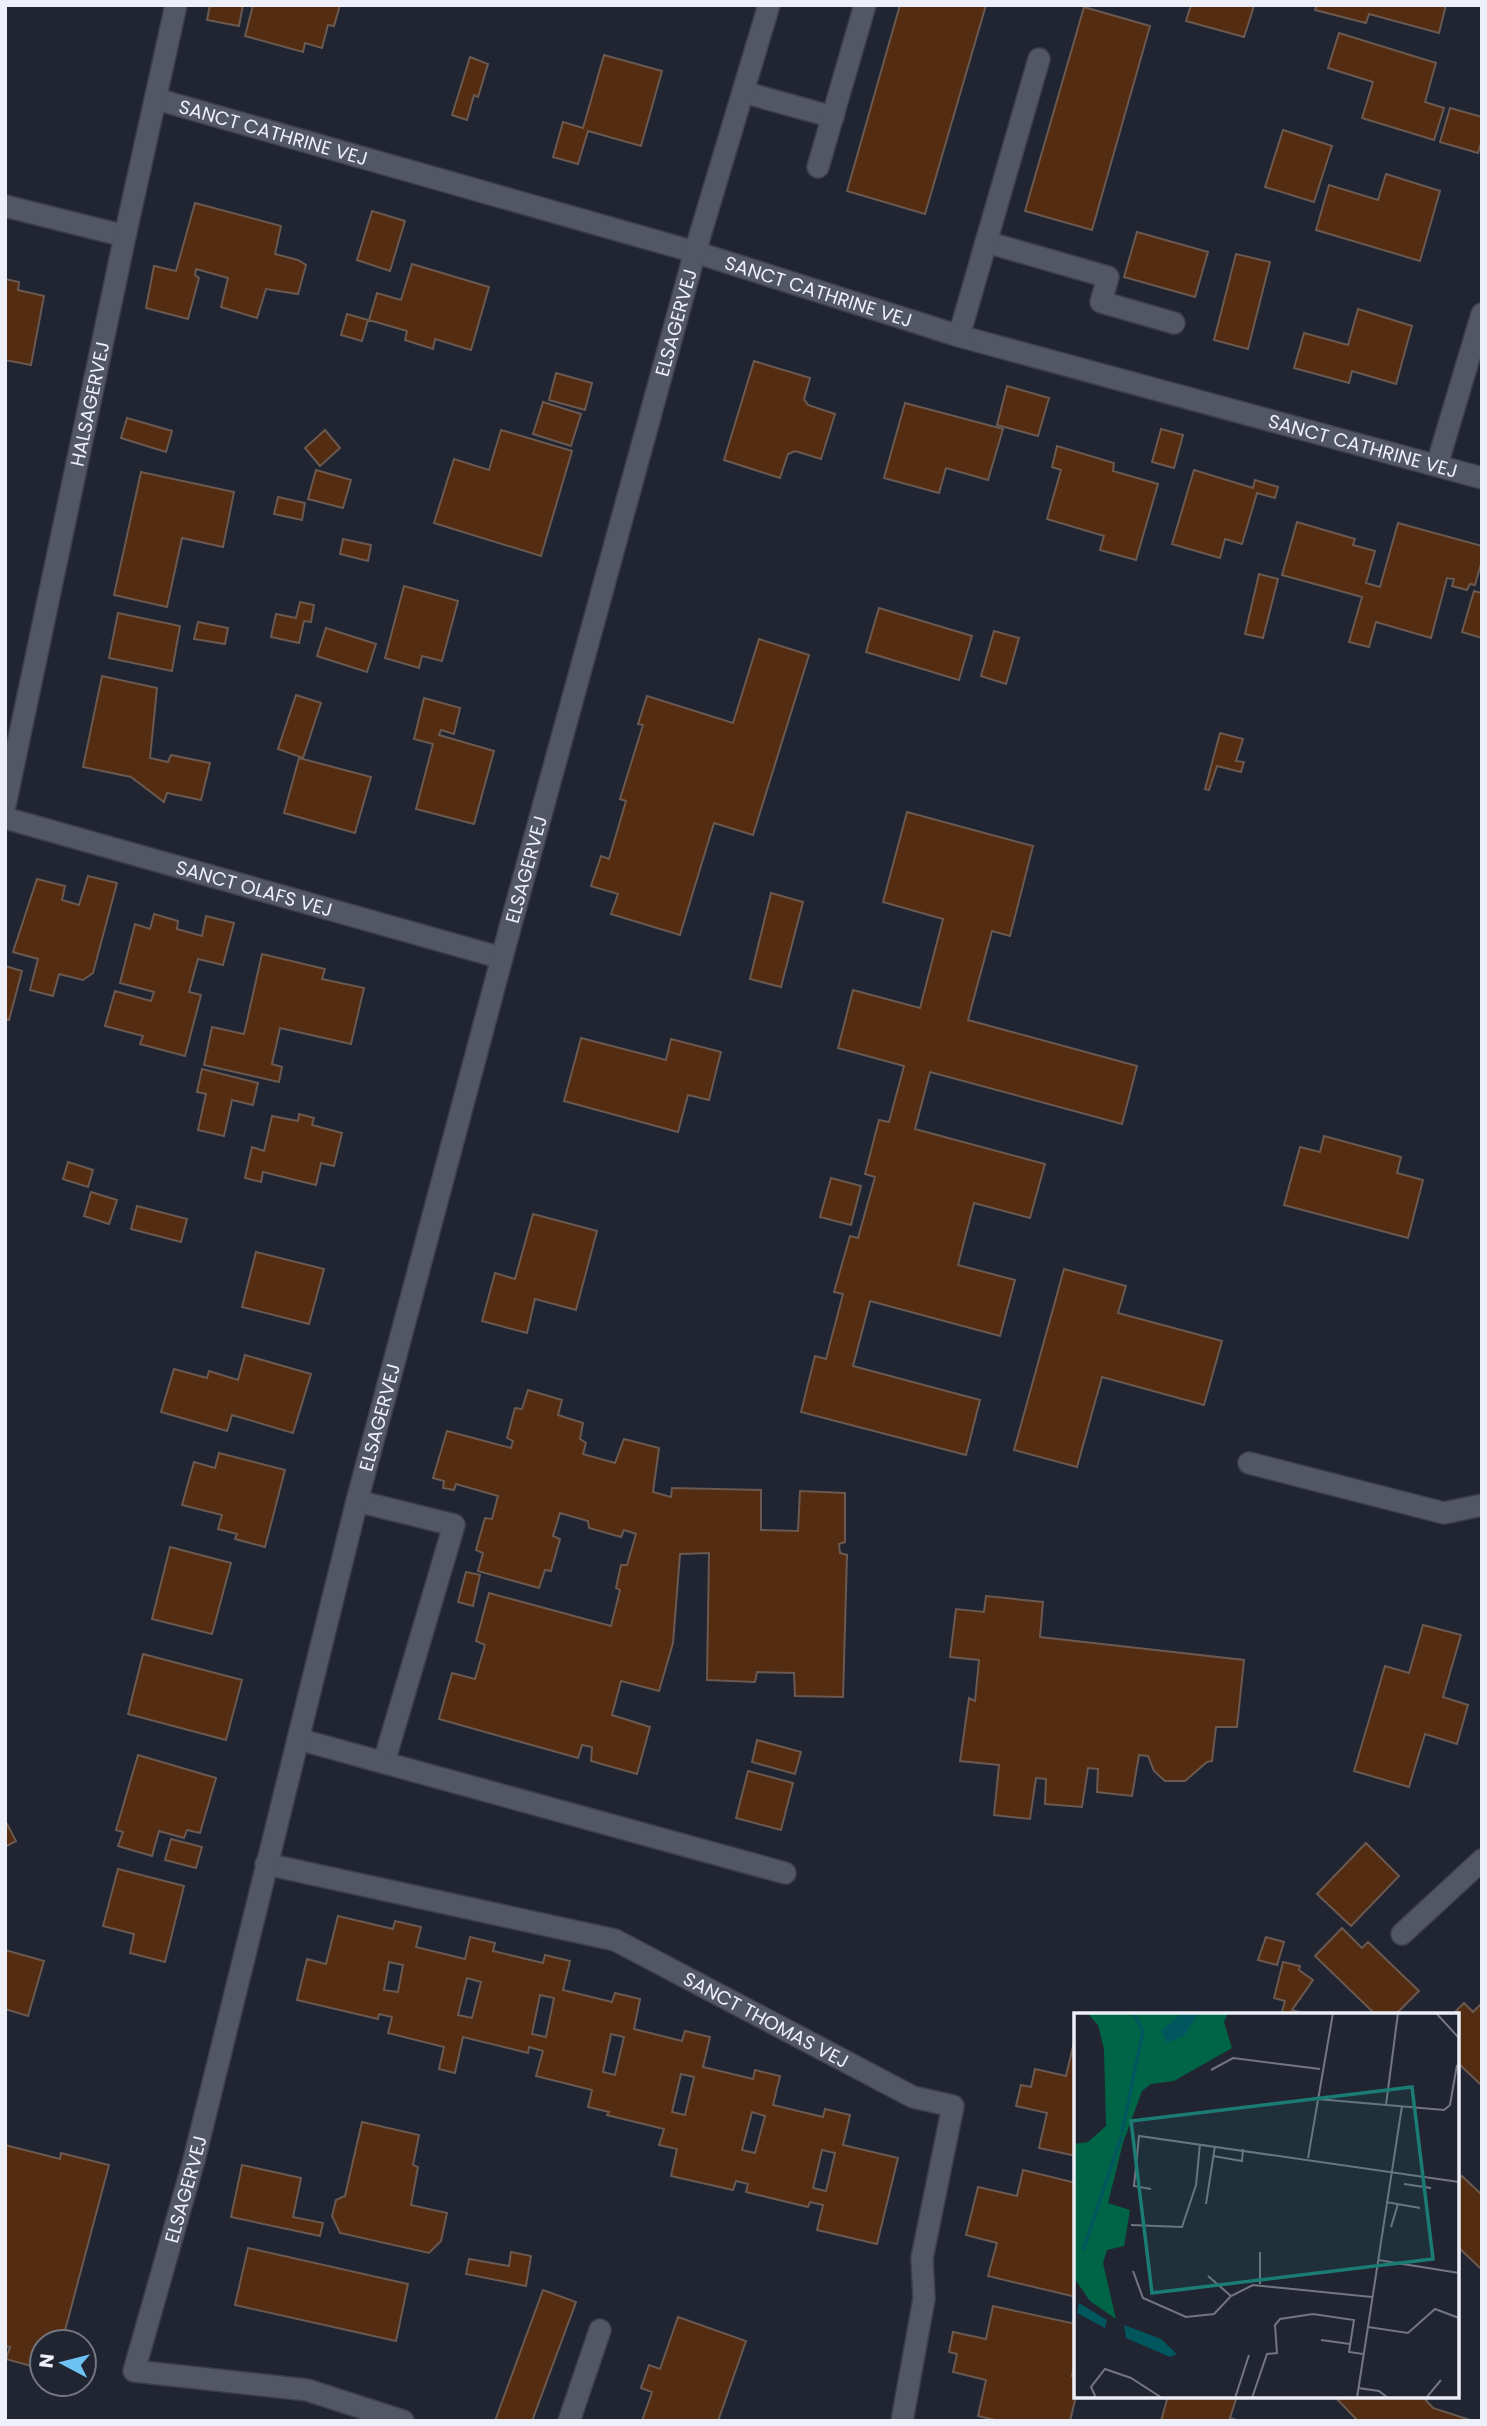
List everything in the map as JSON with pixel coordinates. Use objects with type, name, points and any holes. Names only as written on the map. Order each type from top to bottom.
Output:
[{"type":"street","name":"HALSAGERVEJ","points":[[5,805],[124,236],[176,5]]},
{"type":"street","name":"ELSAGERVEJ","points":[[403,2421],[307,2390],[134,2371],[194,2160],[357,1501],[502,958],[695,252],[769,5]]},
{"type":"street","points":[[818,167],[865,5]]},
{"type":"street","points":[[959,336],[1039,59]]},
{"type":"street","points":[[743,92],[833,117]]},
{"type":"street","name":"SANCT CATHRINE VEJ","points":[[156,99],[695,252],[959,336],[1482,478]]},
{"type":"street","points":[[5,206],[124,236]]},
{"type":"street","points":[[986,242],[1108,277],[1101,302],[1174,323]]},
{"type":"street","points":[[1437,465],[1482,314]]},
{"type":"street","name":"SANCT OLAFS VEJ","points":[[5,818],[502,958]]},
{"type":"street","points":[[1249,1463],[1444,1513],[1482,1505]]},
{"type":"street","points":[[357,1501],[454,1525],[384,1762]]},
{"type":"street","points":[[298,1739],[785,1873]]},
{"type":"street","points":[[1402,1934],[1482,1860]]},
{"type":"street","name":"SANCT THOMAS VEJ","points":[[267,1864],[615,1940],[913,2097],[953,2106],[922,2258],[925,2299],[902,2421]]},
{"type":"street","points":[[569,2421],[600,2330]]},
{"type":"building","points":[[210,5],[243,5],[239,26],[207,20]]},
{"type":"building","points":[[253,5],[340,5],[334,26],[328,25],[322,48],[305,43],[303,52],[245,36]]},
{"type":"building","points":[[900,5],[986,5],[925,214],[847,191]]},
{"type":"building","points":[[1191,5],[1254,6],[1244,37],[1186,21]]},
{"type":"building","points":[[1317,5],[1446,5],[1439,33],[1369,14],[1366,23],[1315,10]]},
{"type":"building","points":[[1084,7],[1150,26],[1092,230],[1025,211]]},
{"type":"building","points":[[1339,33],[1436,63],[1425,102],[1444,108],[1434,140],[1362,118],[1373,82],[1328,68]]},
{"type":"building","points":[[604,55],[662,71],[641,146],[588,131],[578,164],[553,157],[563,122],[583,128]]},
{"type":"building","points":[[470,57],[488,64],[478,97],[474,95],[467,120],[452,115]]},
{"type":"building","points":[[1450,108],[1482,117],[1482,140],[1478,153],[1440,142]]},
{"type":"building","points":[[1283,130],[1332,146],[1314,202],[1265,187]]},
{"type":"building","points":[[1386,174],[1440,191],[1420,261],[1316,230],[1329,185],[1378,200]]},
{"type":"building","points":[[195,203],[281,226],[275,254],[306,265],[298,294],[266,289],[257,318],[221,307],[228,278],[196,269],[195,275],[199,278],[188,319],[146,308],[154,266],[176,271]]},
{"type":"building","points":[[372,211],[405,221],[390,271],[357,260]]},
{"type":"building","points":[[1137,232],[1208,252],[1195,297],[1124,277]]},
{"type":"building","points":[[1236,254],[1270,262],[1248,349],[1214,340]]},
{"type":"building","points":[[412,264],[489,287],[471,350],[435,339],[433,349],[405,340],[407,331],[369,320],[377,293],[401,300]]},
{"type":"building","points":[[5,279],[19,282],[18,290],[44,296],[31,365],[5,360]]},
{"type":"building","points":[[1358,309],[1412,326],[1396,384],[1352,371],[1349,383],[1294,368],[1304,333],[1348,345]]},
{"type":"building","points":[[347,314],[368,320],[362,341],[341,335]]},
{"type":"building","points":[[754,361],[810,378],[804,399],[808,405],[835,414],[821,459],[795,451],[788,454],[780,478],[724,460]]},
{"type":"building","points":[[556,373],[592,383],[585,410],[549,400]]},
{"type":"building","points":[[1007,386],[1049,398],[1038,436],[997,425]]},
{"type":"building","points":[[543,402],[581,414],[571,446],[533,434]]},
{"type":"building","points":[[905,403],[1003,429],[988,480],[946,468],[939,493],[884,478]]},
{"type":"building","points":[[127,418],[172,431],[166,452],[121,438]]},
{"type":"building","points":[[1161,429],[1183,435],[1174,468],[1152,462]]},
{"type":"building","points":[[325,430],[340,448],[320,466],[305,448]]},
{"type":"building","points":[[501,430],[572,451],[541,556],[434,523],[454,459],[489,470]]},
{"type":"building","points":[[1057,446],[1114,463],[1113,471],[1158,484],[1136,560],[1100,550],[1104,536],[1047,519],[1061,470],[1052,467]]},
{"type":"building","points":[[316,470],[351,480],[343,508],[308,499]]},
{"type":"building","points":[[1194,470],[1253,488],[1255,480],[1278,487],[1275,498],[1257,493],[1242,544],[1225,539],[1220,558],[1172,544]]},
{"type":"building","points":[[141,472],[234,492],[223,547],[182,538],[167,607],[114,595]]},
{"type":"building","points":[[278,497],[305,503],[302,520],[274,514]]},
{"type":"building","points":[[1297,522],[1355,539],[1353,545],[1375,551],[1366,583],[1380,587],[1398,523],[1482,546],[1482,560],[1475,585],[1470,584],[1467,590],[1452,586],[1454,579],[1447,578],[1431,638],[1376,622],[1369,647],[1349,642],[1362,597],[1282,575]]},
{"type":"building","points":[[343,539],[371,545],[368,561],[340,554]]},
{"type":"building","points":[[1259,574],[1278,579],[1263,638],[1245,634]]},
{"type":"building","points":[[404,586],[458,601],[442,661],[422,656],[419,668],[385,658]]},
{"type":"building","points":[[1474,591],[1482,593],[1482,638],[1462,632]]},
{"type":"building","points":[[300,602],[314,605],[311,622],[304,621],[299,643],[271,637],[276,614],[296,618]]},
{"type":"building","points":[[879,608],[972,636],[959,680],[866,652]]},
{"type":"building","points":[[118,613],[180,626],[172,671],[109,658]]},
{"type":"building","points":[[198,622],[228,628],[225,644],[194,639]]},
{"type":"building","points":[[326,628],[376,644],[367,672],[317,656]]},
{"type":"building","points":[[994,631],[1019,638],[1006,684],[981,676]]},
{"type":"building","points":[[759,639],[809,655],[753,835],[714,823],[680,935],[611,914],[618,894],[591,886],[601,856],[609,859],[626,801],[620,799],[643,725],[638,724],[647,696],[733,723]]},
{"type":"building","points":[[102,676],[157,688],[150,758],[168,762],[171,755],[210,763],[201,800],[167,793],[164,802],[131,777],[83,767]]},
{"type":"building","points":[[296,695],[321,703],[303,758],[278,749]]},
{"type":"building","points":[[424,698],[460,708],[454,734],[441,730],[439,735],[494,751],[474,824],[416,809],[433,744],[414,739]]},
{"type":"building","points":[[1220,733],[1243,739],[1236,761],[1244,762],[1241,772],[1217,766],[1209,790],[1205,789]]},
{"type":"building","points":[[299,758],[371,777],[355,833],[284,813]]},
{"type":"building","points":[[907,812],[1033,846],[1010,936],[992,931],[968,1020],[1137,1066],[1122,1124],[930,1072],[915,1129],[1045,1164],[1030,1218],[974,1203],[958,1265],[1015,1280],[1000,1336],[870,1301],[853,1366],[980,1400],[966,1455],[801,1412],[815,1356],[826,1359],[843,1294],[834,1292],[850,1236],[858,1238],[875,1177],[865,1174],[879,1120],[889,1122],[904,1066],[838,1048],[853,990],[920,1008],[943,919],[883,902]]},
{"type":"building","points":[[88,876],[117,883],[93,973],[83,980],[59,974],[53,996],[30,990],[38,959],[13,952],[37,879],[65,886],[62,900],[79,905]]},
{"type":"building","points":[[771,893],[803,902],[781,987],[750,979]]},
{"type":"building","points":[[154,914],[178,921],[177,929],[202,936],[206,916],[234,923],[223,965],[198,959],[189,992],[201,995],[185,1056],[140,1044],[143,1036],[105,1026],[115,991],[151,1001],[154,992],[120,983],[135,924],[150,929]]},
{"type":"building","points":[[262,954],[325,969],[322,979],[364,988],[351,1044],[280,1028],[272,1064],[282,1067],[279,1082],[204,1065],[212,1027],[244,1034]]},
{"type":"building","points":[[5,966],[22,971],[9,1020],[5,1019]]},
{"type":"building","points":[[581,1038],[666,1060],[671,1039],[721,1052],[709,1100],[688,1095],[678,1132],[564,1101]]},
{"type":"building","points":[[202,1069],[258,1083],[253,1105],[232,1100],[224,1136],[198,1130],[206,1094],[197,1092]]},
{"type":"building","points":[[299,1114],[314,1118],[312,1125],[342,1133],[334,1166],[321,1163],[316,1185],[263,1172],[261,1182],[245,1178],[252,1147],[264,1151],[272,1116],[298,1121]]},
{"type":"building","points":[[1324,1136],[1401,1157],[1397,1173],[1423,1180],[1408,1238],[1284,1205],[1300,1147],[1320,1152]]},
{"type":"building","points":[[68,1162],[93,1170],[88,1187],[63,1179]]},
{"type":"building","points":[[831,1178],[861,1186],[851,1225],[820,1217]]},
{"type":"building","points":[[91,1192],[117,1200],[109,1224],[84,1216]]},
{"type":"building","points":[[137,1206],[187,1219],[181,1242],[131,1229]]},
{"type":"building","points":[[533,1214],[597,1231],[576,1310],[535,1299],[527,1333],[482,1321],[495,1273],[515,1279]]},
{"type":"building","points":[[256,1252],[324,1269],[309,1324],[242,1307]]},
{"type":"building","points":[[1064,1269],[1126,1286],[1118,1313],[1222,1341],[1204,1405],[1102,1377],[1077,1467],[1014,1450]]},
{"type":"building","points":[[245,1355],[311,1374],[293,1433],[232,1415],[227,1431],[161,1412],[174,1369],[207,1378],[209,1371],[238,1380]]},
{"type":"building","points":[[528,1390],[562,1400],[558,1415],[583,1423],[580,1439],[586,1443],[583,1454],[615,1463],[624,1439],[659,1448],[653,1492],[671,1497],[672,1488],[761,1490],[761,1530],[798,1531],[800,1491],[845,1493],[845,1542],[839,1544],[840,1553],[847,1555],[843,1697],[795,1696],[794,1673],[757,1672],[755,1682],[707,1680],[709,1553],[680,1554],[673,1643],[659,1691],[621,1681],[612,1715],[650,1727],[637,1774],[591,1761],[592,1747],[582,1745],[578,1758],[439,1719],[452,1673],[475,1679],[485,1645],[476,1641],[489,1593],[611,1626],[620,1590],[616,1588],[621,1565],[627,1565],[636,1534],[624,1530],[621,1537],[589,1528],[588,1521],[560,1513],[553,1536],[560,1539],[551,1571],[545,1570],[539,1588],[478,1571],[483,1553],[476,1550],[485,1518],[492,1519],[498,1496],[456,1484],[454,1490],[443,1488],[444,1481],[433,1478],[447,1431],[511,1448],[513,1441],[507,1438],[515,1408],[522,1409]]},
{"type":"building","points":[[219,1453],[285,1470],[265,1547],[235,1539],[237,1534],[218,1529],[222,1515],[182,1505],[194,1462],[215,1468]]},
{"type":"building","points":[[170,1547],[231,1563],[212,1634],[152,1619]]},
{"type":"building","points":[[466,1572],[480,1575],[473,1606],[458,1602]]},
{"type":"building","points":[[986,1596],[1043,1602],[1040,1637],[1244,1660],[1237,1727],[1216,1727],[1212,1761],[1207,1762],[1185,1781],[1165,1781],[1154,1771],[1148,1756],[1139,1755],[1132,1796],[1097,1792],[1098,1769],[1088,1768],[1082,1807],[1045,1804],[1046,1779],[1036,1778],[1030,1819],[994,1815],[999,1765],[960,1761],[969,1698],[975,1701],[979,1660],[950,1657],[956,1609],[984,1612]]},
{"type":"building","points":[[1423,1625],[1461,1635],[1443,1697],[1468,1705],[1457,1744],[1425,1734],[1409,1787],[1354,1771],[1385,1666],[1409,1673]]},
{"type":"building","points":[[143,1654],[242,1680],[226,1740],[128,1714]]},
{"type":"building","points":[[757,1740],[801,1752],[795,1774],[752,1762]]},
{"type":"building","points":[[138,1755],[216,1778],[200,1833],[187,1830],[184,1838],[159,1831],[152,1856],[118,1846],[123,1832],[116,1830]]},
{"type":"building","points":[[748,1771],[793,1783],[781,1830],[736,1818]]},
{"type":"building","points":[[7,1824],[16,1841],[5,1847],[5,1825]]},
{"type":"building","points":[[171,1839],[202,1847],[196,1868],[165,1860]]},
{"type":"building","points":[[1366,1843],[1399,1876],[1351,1926],[1317,1894]]},
{"type":"building","points":[[118,1869],[184,1886],[165,1962],[130,1953],[134,1934],[103,1926]]},
{"type":"building","points":[[338,1916],[393,1929],[395,1921],[421,1927],[416,1947],[465,1959],[470,1937],[495,1943],[493,1951],[543,1963],[545,1955],[570,1961],[563,1990],[612,2002],[615,1993],[640,1999],[634,2029],[682,2041],[685,2031],[710,2037],[703,2067],[753,2079],[755,2070],[780,2076],[773,2105],[823,2117],[825,2109],[850,2115],[843,2145],[898,2158],[877,2244],[817,2230],[823,2205],[810,2202],[808,2207],[746,2192],[748,2184],[736,2181],[733,2190],[671,2176],[677,2149],[659,2145],[664,2129],[607,2115],[609,2112],[588,2107],[592,2090],[536,2076],[543,2051],[529,2047],[528,2053],[463,2037],[455,2073],[439,2069],[444,2047],[388,2033],[392,2017],[379,2014],[378,2019],[297,2000],[307,1959],[326,1964]],"holes":[[[389,1962],[403,1965],[398,1992],[384,1990]],[[467,1978],[481,1982],[472,2018],[458,2015]],[[540,1995],[554,1998],[546,2037],[532,2034]],[[611,2034],[624,2037],[615,2075],[603,2072]],[[681,2074],[694,2077],[685,2115],[672,2112]],[[752,2112],[765,2116],[755,2153],[742,2150]],[[822,2150],[835,2153],[826,2191],[813,2188]]]},
{"type":"building","points":[[1342,1928],[1362,1948],[1368,1942],[1419,1991],[1397,2013],[1374,2013],[1315,1956]]},
{"type":"building","points":[[1266,1937],[1284,1942],[1277,1965],[1258,1960]]},
{"type":"building","points":[[5,1950],[44,1961],[28,2016],[5,2009]]},
{"type":"building","points":[[1283,1962],[1300,1966],[1299,1970],[1313,1980],[1292,2010],[1302,2013],[1282,2013],[1285,2001],[1274,1998]]},
{"type":"building","points":[[1464,2003],[1473,2012],[1482,2003],[1482,2086],[1459,2064],[1459,2013],[1454,2013]]},
{"type":"building","points":[[1074,2042],[1074,2156],[1039,2148],[1047,2113],[1016,2106],[1021,2085],[1031,2087],[1035,2069],[1066,2076]]},
{"type":"building","points":[[362,2122],[419,2135],[413,2165],[418,2167],[411,2205],[447,2213],[441,2241],[429,2253],[340,2233],[332,2216],[336,2200],[345,2196]]},
{"type":"building","points":[[5,2145],[60,2159],[61,2153],[109,2165],[66,2328],[28,2328],[28,2365],[6,2359],[10,2347],[5,2346]]},
{"type":"building","points":[[242,2165],[301,2178],[293,2217],[323,2223],[320,2236],[231,2217]]},
{"type":"building","points":[[1023,2170],[1074,2183],[1074,2297],[988,2276],[997,2243],[966,2235],[978,2187],[1017,2196]]},
{"type":"building","points":[[1462,2176],[1482,2195],[1482,2270],[1459,2248],[1459,2178]]},
{"type":"building","points":[[248,2248],[408,2284],[396,2341],[235,2305]]},
{"type":"building","points":[[511,2252],[531,2256],[526,2286],[466,2274],[469,2259],[509,2266]]},
{"type":"building","points":[[543,2290],[576,2302],[532,2421],[495,2421]]},
{"type":"building","points":[[993,2306],[1074,2324],[1072,2376],[1076,2398],[1070,2421],[999,2421],[978,2416],[986,2380],[953,2372],[957,2354],[949,2352],[953,2332],[986,2339]]},
{"type":"building","points":[[678,2317],[746,2341],[718,2421],[642,2421],[652,2392],[641,2388],[649,2365],[660,2369]]},
{"type":"building","points":[[1167,2398],[1236,2398],[1230,2418],[1240,2421],[1161,2421]]},
{"type":"building","points":[[1336,2398],[1424,2398],[1433,2408],[1473,2421],[1358,2421]]}]
